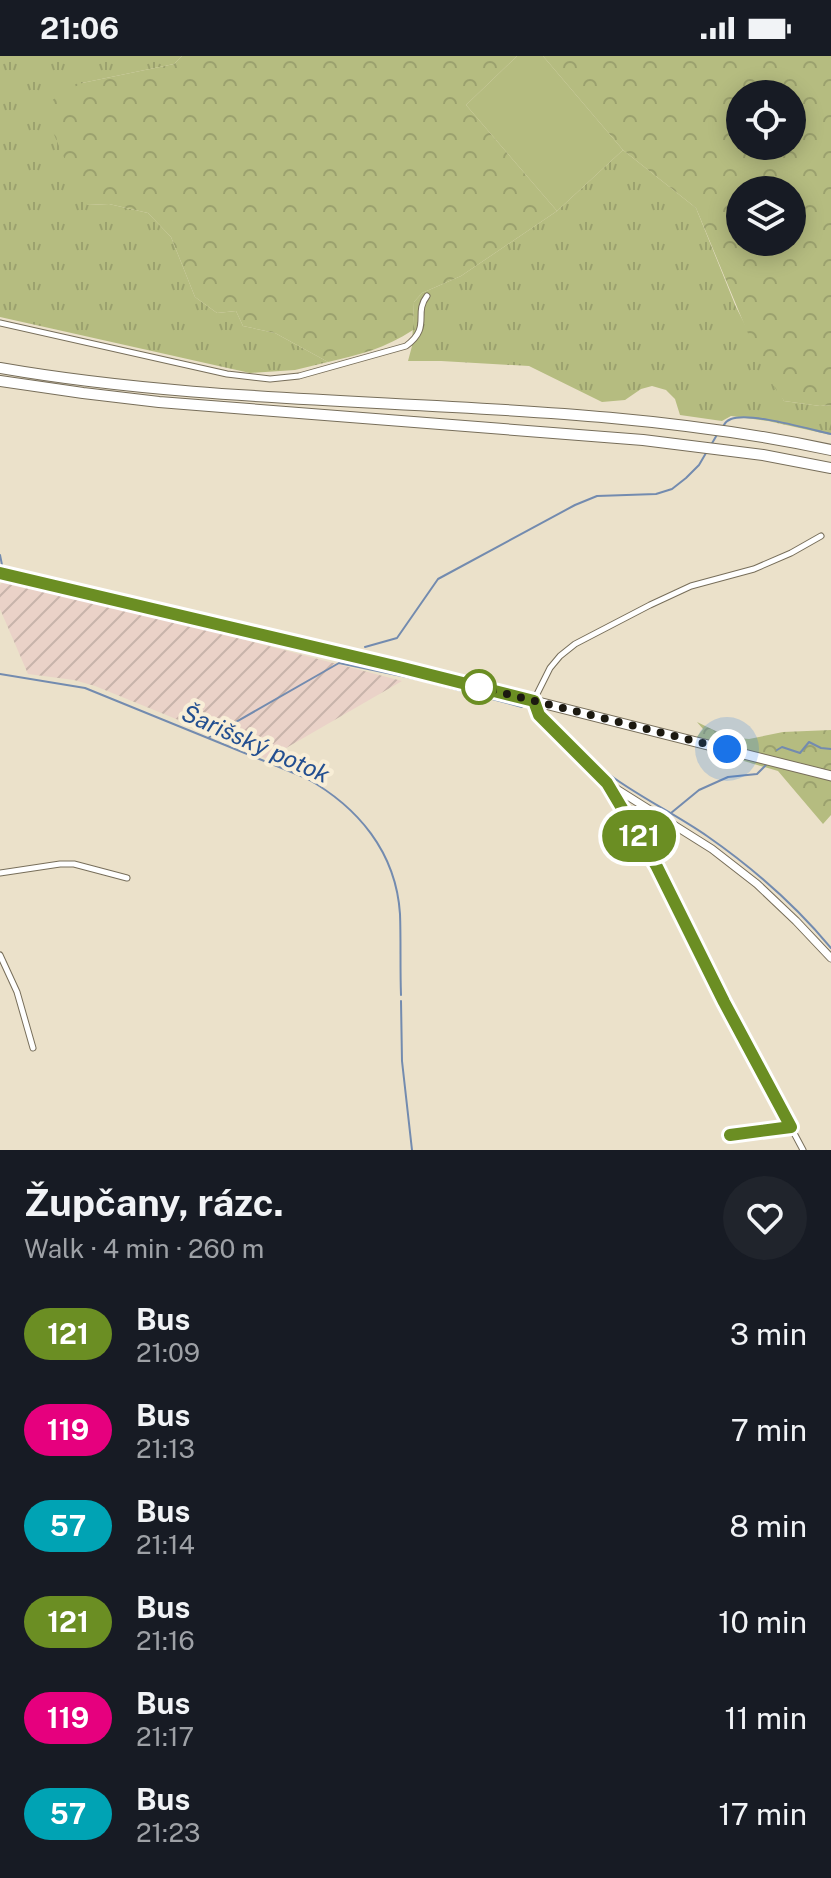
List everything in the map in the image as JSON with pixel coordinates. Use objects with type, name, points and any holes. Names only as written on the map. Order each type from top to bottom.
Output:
[{"type":"highway","points":[[0,368],[77,380],[205,392],[499,408],[644,421],[751,435],[831,450]]},
{"type":"highway","points":[[0,381],[159,402],[643,440],[763,455],[831,468]]},
{"type":"main road","points":[[0,573],[399,667],[831,776]]},
{"type":"street","points":[[0,323],[227,374],[284,379],[406,346],[420,331],[422,303],[427,296]]},
{"type":"street","points":[[821,536],[754,569],[691,586],[575,644],[550,668],[534,701],[539,715],[607,783],[712,849],[757,884],[831,958]]},
{"type":"street","points":[[607,783],[657,867],[803,1150]]},
{"type":"street","points":[[0,873],[74,864],[127,878]]},
{"type":"street","points":[[0,955],[17,992],[33,1048]]},
{"type":"street","points":[[730,1135],[791,1127]]},
{"type":"shaded area","points":[[4,580],[402,681],[267,759],[95,686],[28,674],[0,609],[0,585]]},
{"type":"green space","points":[[0,56],[182,56],[174,64],[82,83],[87,205],[109,204],[148,213],[171,237],[195,297],[217,313],[236,311],[243,326],[275,333],[328,362],[295,370],[250,373],[0,317]]},
{"type":"green space","points":[[182,56],[517,56],[466,105],[557,211],[461,276],[422,293],[414,302],[413,330],[372,350],[328,362],[275,333],[243,326],[236,311],[217,313],[195,297],[171,237],[148,213],[109,204],[87,205],[78,190],[43,109],[57,96],[82,83],[174,64]]},
{"type":"green space","points":[[517,56],[543,56],[623,150],[557,211],[466,105]]},
{"type":"green space","points":[[543,56],[831,56],[831,405],[784,401],[764,372],[696,208],[623,150]]},
{"type":"green space","points":[[623,150],[696,208],[736,307],[784,401],[831,405],[831,435],[731,416],[722,421],[680,415],[675,399],[666,390],[652,386],[641,389],[625,400],[602,402],[529,366],[408,361],[412,346],[414,302],[422,293],[461,276],[557,211]]},
{"type":"green space","points":[[697,722],[728,737],[749,739],[783,732],[831,730],[831,815],[823,824],[778,771],[696,747],[696,738],[703,729]]},
{"type":"waterway","points":[[722,428],[726,422],[740,417],[780,422],[831,434]]},
{"type":"waterway","points":[[711,445],[718,433]]},
{"type":"waterway","points":[[365,647],[397,638],[438,579],[597,496],[656,494],[672,489],[699,465],[706,453]]},
{"type":"waterway","points":[[0,555],[2,565]]},
{"type":"waterway","points":[[208,738],[339,663],[421,680],[522,707]]},
{"type":"waterway","name":"Šarišský potok","points":[[0,674],[85,688],[306,778],[342,803],[371,834],[391,871],[400,914],[401,995]]},
{"type":"waterway","points":[[546,714],[603,770],[707,836],[757,874],[831,948]]},
{"type":"waterway","points":[[777,750],[782,747],[800,753],[809,742],[831,749]]},
{"type":"waterway","points":[[671,813],[699,790],[728,777],[757,774],[766,765]]},
{"type":"waterway","name":"Šarišský potok","points":[[401,1001],[402,1061],[412,1150]]},
{"type":"bus line","name":"121","points":[[0,573],[534,701],[539,715],[607,783],[657,867],[791,1127],[730,1135]]},
{"type":"route","points":[[479,687],[727,749]]}]
